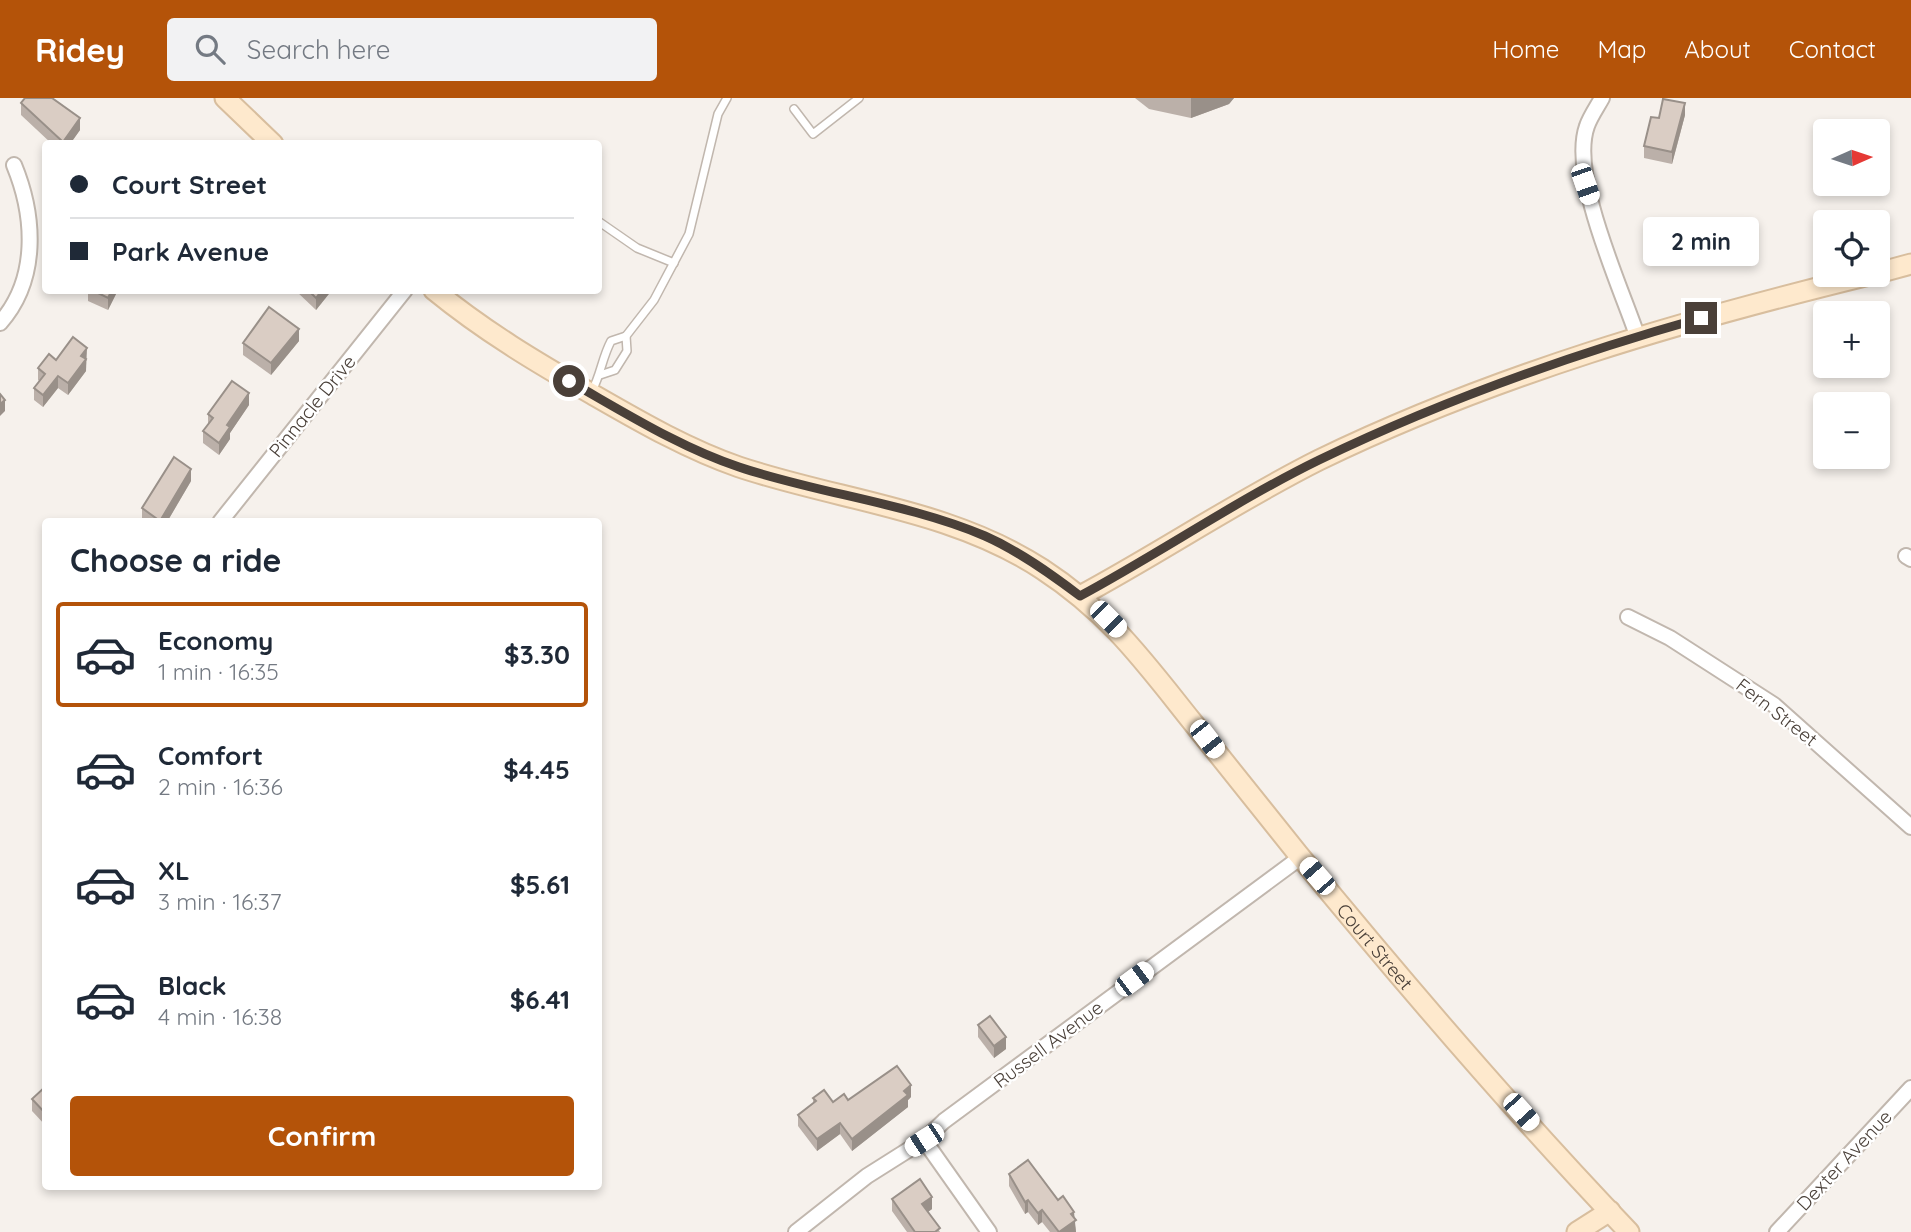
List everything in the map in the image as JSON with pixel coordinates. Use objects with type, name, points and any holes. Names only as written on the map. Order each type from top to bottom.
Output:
[{"type":"main road","points":[[225,98],[269,140]]},
{"type":"main road","points":[[1890,270],[1911,264]]},
{"type":"main road","points":[[1080,596],[1317,461],[1475,393],[1638,338],[1826,287]]},
{"type":"main road","name":"Court Street","points":[[439,294],[495,337],[650,428],[738,467],[933,518],[986,536],[1042,569],[1080,596],[1124,635],[1301,857],[1629,1232]]},
{"type":"main road","points":[[1577,1232],[1610,1211]]},
{"type":"street","points":[[1602,98],[1586,127],[1583,153],[1585,184],[1638,338]]},
{"type":"street","points":[[0,323],[20,292],[30,248],[27,201],[14,165]]},
{"type":"street","name":"Pinnacle Drive","points":[[223,518],[402,294]]},
{"type":"street","name":"Fern Street","points":[[1629,617],[1670,638],[1767,699],[1911,827]]},
{"type":"street","name":"Russell Avenue","points":[[796,1232],[867,1176],[924,1140],[1301,857]]},
{"type":"street","name":"Dexter Avenue","points":[[1777,1232],[1911,1088]]},
{"type":"street","points":[[924,1140],[989,1232]]},
{"type":"lane","points":[[590,393],[600,374],[602,357],[611,341],[626,336],[654,300],[689,234],[718,114],[727,98]]},
{"type":"lane","points":[[794,109],[813,134],[859,98]]},
{"type":"lane","points":[[602,224],[637,248],[674,263]]},
{"type":"lane","points":[[600,374],[615,370],[627,351],[626,336]]},
{"type":"building","points":[[25,98],[52,98],[80,118],[64,140],[61,140],[21,103]]},
{"type":"building","points":[[1663,99],[1685,103],[1672,152],[1644,146],[1651,117],[1659,118]]},
{"type":"building","points":[[269,307],[299,329],[271,363],[243,343]]},
{"type":"building","points":[[73,337],[87,348],[81,356],[86,359],[68,383],[58,376],[43,395],[34,388],[45,374],[38,368],[49,354],[56,360]]},
{"type":"building","points":[[232,381],[249,393],[227,425],[230,427],[219,443],[203,431],[213,418],[208,414]]},
{"type":"building","points":[[174,457],[191,469],[162,518],[156,518],[142,508]]},
{"type":"building","points":[[990,1016],[1006,1037],[994,1046],[978,1025]]},
{"type":"building","points":[[897,1066],[911,1085],[904,1091],[908,1095],[852,1139],[840,1123],[817,1139],[798,1115],[816,1101],[813,1098],[824,1090],[833,1102],[844,1094],[848,1100]]},
{"type":"building","points":[[42,1090],[42,1110],[32,1099]]},
{"type":"building","points":[[1028,1160],[1058,1200],[1063,1196],[1074,1212],[1071,1214],[1076,1220],[1059,1232],[1042,1210],[1038,1213],[1028,1200],[1025,1202],[1009,1174]]},
{"type":"building","points":[[920,1179],[932,1197],[922,1204],[940,1228],[935,1232],[915,1232],[892,1199]]},
{"type":"route","points":[[569,381],[650,428],[738,467],[933,518],[986,536],[1042,569],[1080,596],[1317,461],[1398,424],[1562,361],[1701,318]]}]
